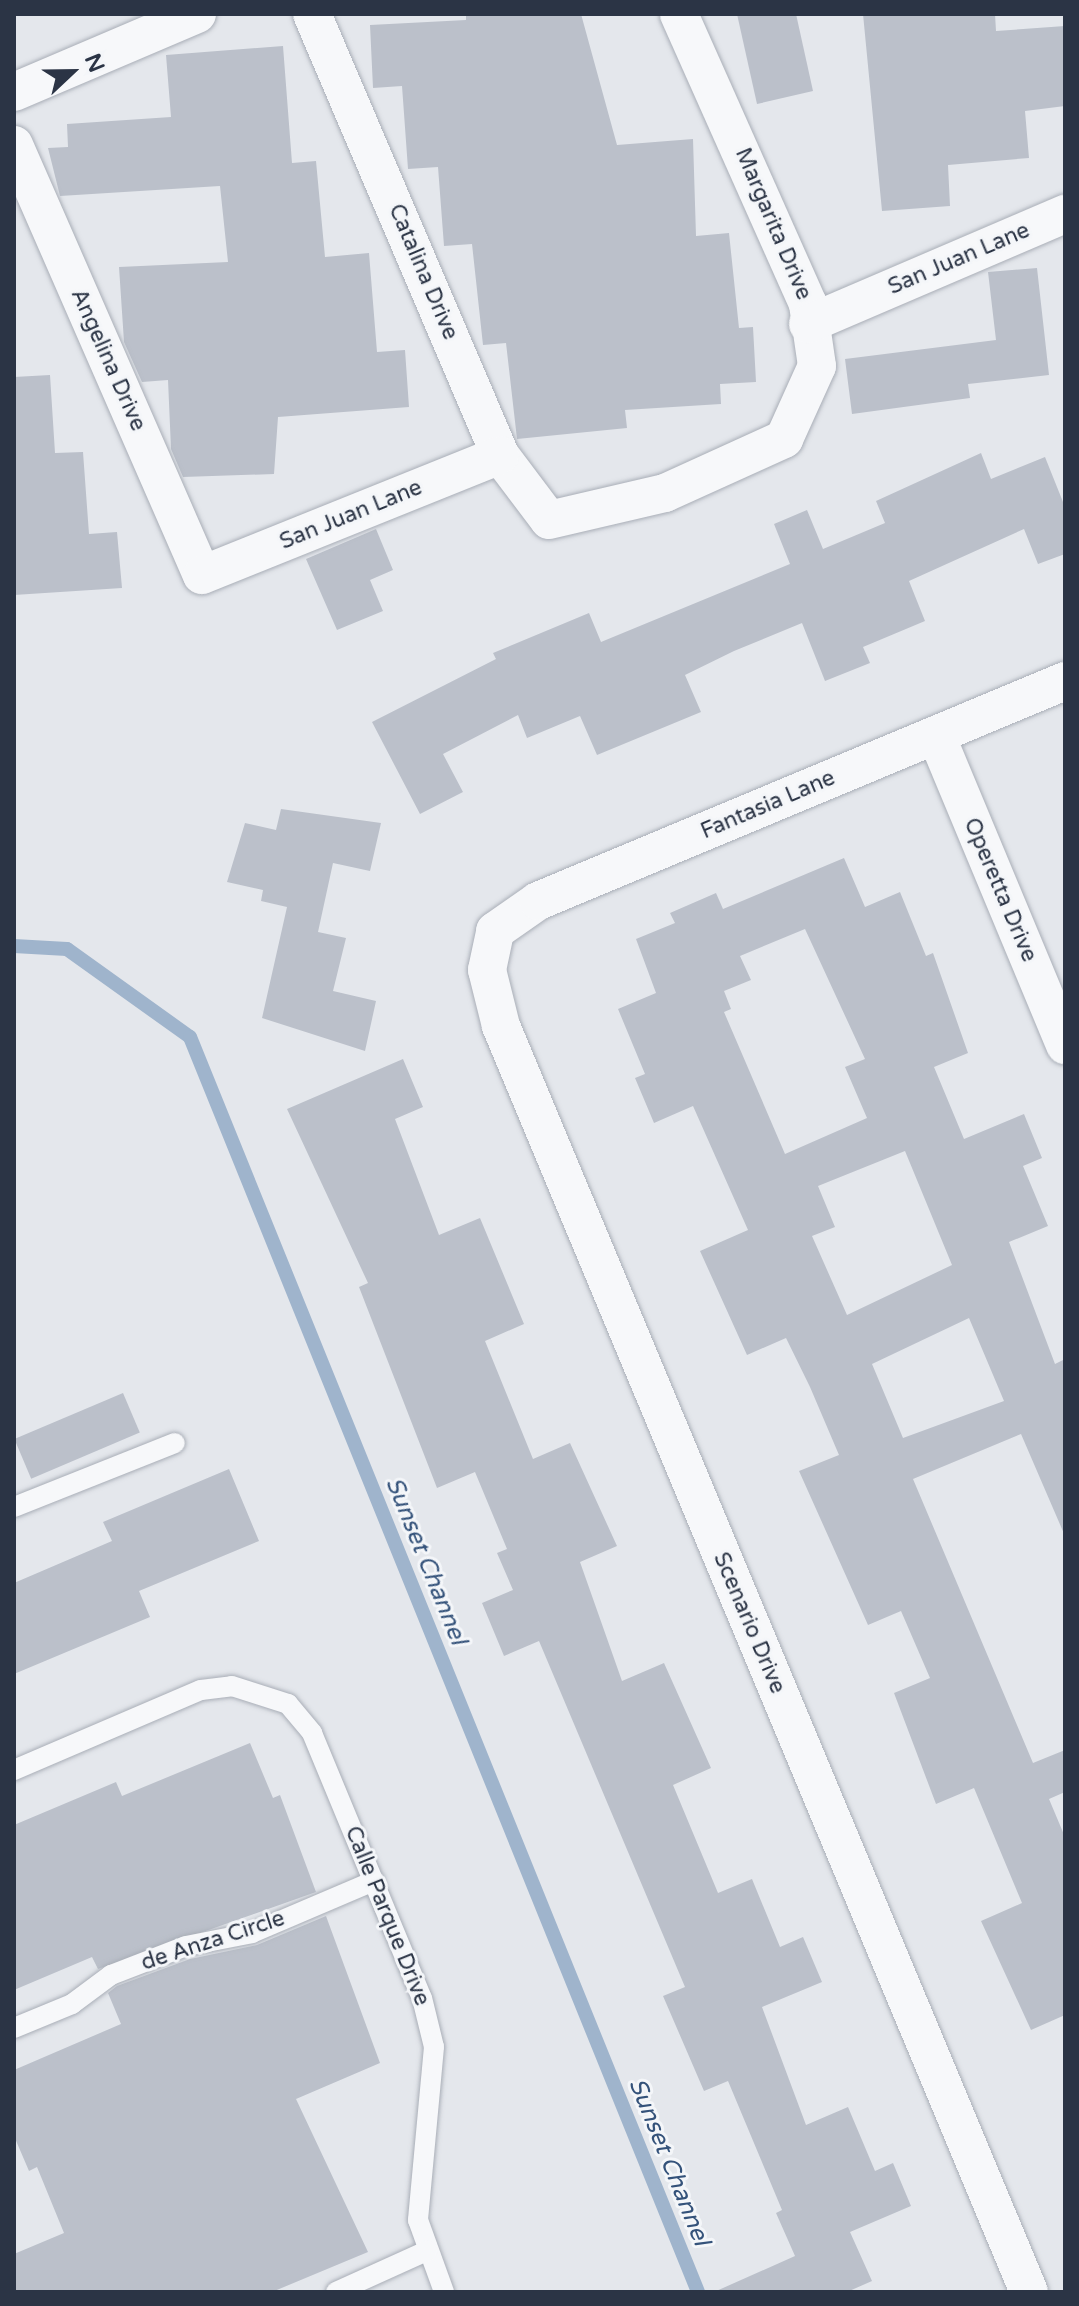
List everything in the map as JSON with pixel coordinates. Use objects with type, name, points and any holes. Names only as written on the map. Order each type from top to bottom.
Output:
[{"type":"street","points":[[14,92],[197,14]]},
{"type":"street","name":"Catalina Drive","points":[[312,14],[500,455],[549,520]]},
{"type":"street","name":"Margarita Drive","points":[[549,520],[665,493],[784,439],[817,366],[808,324],[808,304],[679,14]]},
{"type":"street","name":"Angelina Drive","points":[[14,145],[202,575]]},
{"type":"street","name":"San Juan Lane","points":[[808,324],[1065,214]]},
{"type":"street","name":"San Juan Lane","points":[[202,575],[500,455]]},
{"type":"street","name":"Fantasia Lane","points":[[490,949],[506,918],[538,901],[1065,681]]},
{"type":"street","name":"Operetta Drive","points":[[936,735],[1065,1045]]},
{"type":"street","name":"Scenario Drive","points":[[490,949],[487,970],[501,1026],[1029,2292]]},
{"type":"lane","points":[[14,1507],[175,1443]]},
{"type":"lane","name":"Calle Parque Drive","points":[[14,1770],[201,1690],[232,1686],[288,1704],[312,1733],[374,1881],[434,2047],[417,2182],[427,2251],[444,2292]]},
{"type":"lane","name":"de Anza Circle","points":[[14,2028],[72,2004],[111,1975],[186,1946],[252,1933],[374,1881]]},
{"type":"lane","points":[[336,2292],[427,2251]]},
{"type":"building","points":[[466,14],[581,14],[617,145],[693,139],[696,236],[729,233],[739,328],[753,327],[756,382],[720,384],[721,404],[625,410],[627,428],[517,439],[506,343],[483,345],[472,244],[444,246],[438,167],[408,169],[402,86],[373,88],[370,25],[466,20]]},
{"type":"building","points":[[737,14],[796,14],[813,91],[757,104]]},
{"type":"building","points":[[863,14],[995,14],[996,31],[1065,26],[1065,106],[1025,111],[1029,158],[948,165],[950,206],[882,211]]},
{"type":"building","points":[[283,46],[292,163],[316,161],[325,257],[369,253],[377,352],[405,350],[409,407],[278,417],[274,474],[183,477],[171,449],[168,380],[142,382],[124,342],[119,267],[228,262],[220,186],[60,196],[48,148],[68,147],[67,124],[171,117],[166,55]]},
{"type":"building","points":[[1037,268],[1049,375],[968,384],[970,398],[852,414],[845,359],[996,340],[988,272]]},
{"type":"building","points":[[50,375],[55,453],[83,452],[89,534],[117,532],[122,588],[14,595],[14,377]]},
{"type":"building","points":[[981,453],[991,479],[1045,457],[1065,507],[1065,554],[1038,564],[1024,529],[909,581],[925,621],[863,647],[870,663],[825,681],[802,623],[734,651],[685,675],[701,712],[597,755],[580,716],[527,738],[518,715],[443,754],[463,792],[420,814],[372,722],[496,659],[493,653],[589,613],[601,642],[790,564],[774,524],[807,510],[823,549],[885,523],[876,501]]},
{"type":"building","points":[[376,529],[393,570],[370,580],[383,611],[337,630],[306,559]]},
{"type":"building","points":[[281,809],[381,823],[370,871],[333,863],[318,932],[346,938],[333,991],[376,1001],[365,1051],[262,1018],[287,907],[261,901],[263,890],[227,882],[245,823],[276,830]]},
{"type":"building","points":[[844,858],[865,907],[900,892],[926,956],[933,953],[968,1053],[934,1067],[964,1139],[1024,1114],[1042,1158],[1023,1166],[1048,1226],[1009,1242],[1055,1364],[1065,1359],[1065,1536],[1021,1434],[913,1479],[1033,1763],[1065,1750],[1065,1792],[1049,1799],[1065,1837],[1065,2015],[1031,2030],[981,1921],[1022,1903],[974,1788],[936,1804],[894,1693],[930,1678],[901,1611],[868,1625],[799,1471],[839,1455],[786,1338],[747,1355],[700,1251],[748,1230],[693,1106],[654,1123],[635,1078],[645,1074],[618,1009],[656,993],[636,939],[675,923],[670,913],[716,893],[723,909]],"holes":[[[805,929],[865,1059],[845,1067],[867,1118],[785,1154],[724,1012],[731,1009],[724,991],[751,980],[740,956]],[[905,1151],[952,1265],[847,1315],[812,1236],[835,1227],[818,1186]],[[969,1318],[1004,1401],[903,1438],[872,1364]]]},
{"type":"building","points":[[403,1059],[423,1107],[395,1119],[439,1235],[480,1218],[524,1324],[485,1341],[533,1459],[570,1443],[617,1546],[580,1562],[622,1681],[664,1663],[711,1768],[673,1785],[718,1893],[752,1879],[780,1947],[803,1937],[822,1982],[762,2007],[806,2125],[848,2107],[875,2171],[893,2163],[911,2206],[850,2232],[872,2281],[847,2292],[714,2292],[795,2256],[776,2213],[782,2210],[728,2081],[704,2091],[663,1996],[685,1987],[539,1641],[504,1656],[482,1603],[513,1590],[497,1553],[507,1549],[475,1472],[437,1488],[359,1287],[368,1283],[287,1109]]},
{"type":"building","points":[[123,1393],[140,1433],[31,1479],[14,1439]]},
{"type":"building","points":[[229,1469],[259,1541],[139,1591],[150,1617],[14,1674],[14,1583],[112,1541],[103,1522]]},
{"type":"building","points":[[250,1743],[273,1798],[280,1795],[316,1892],[98,1969],[92,1957],[14,1990],[14,1825],[116,1782],[122,1796]]},
{"type":"building","points":[[326,1916],[380,2063],[296,2099],[368,2252],[272,2292],[14,2292],[14,2254],[64,2233],[37,2167],[29,2171],[14,2136],[14,2070],[121,2024],[108,1993],[117,1986],[190,1959],[257,1945]]},
{"type":"waterway","name":"Sunset Channel","points":[[14,946],[67,949],[190,1037],[698,2292]]}]
